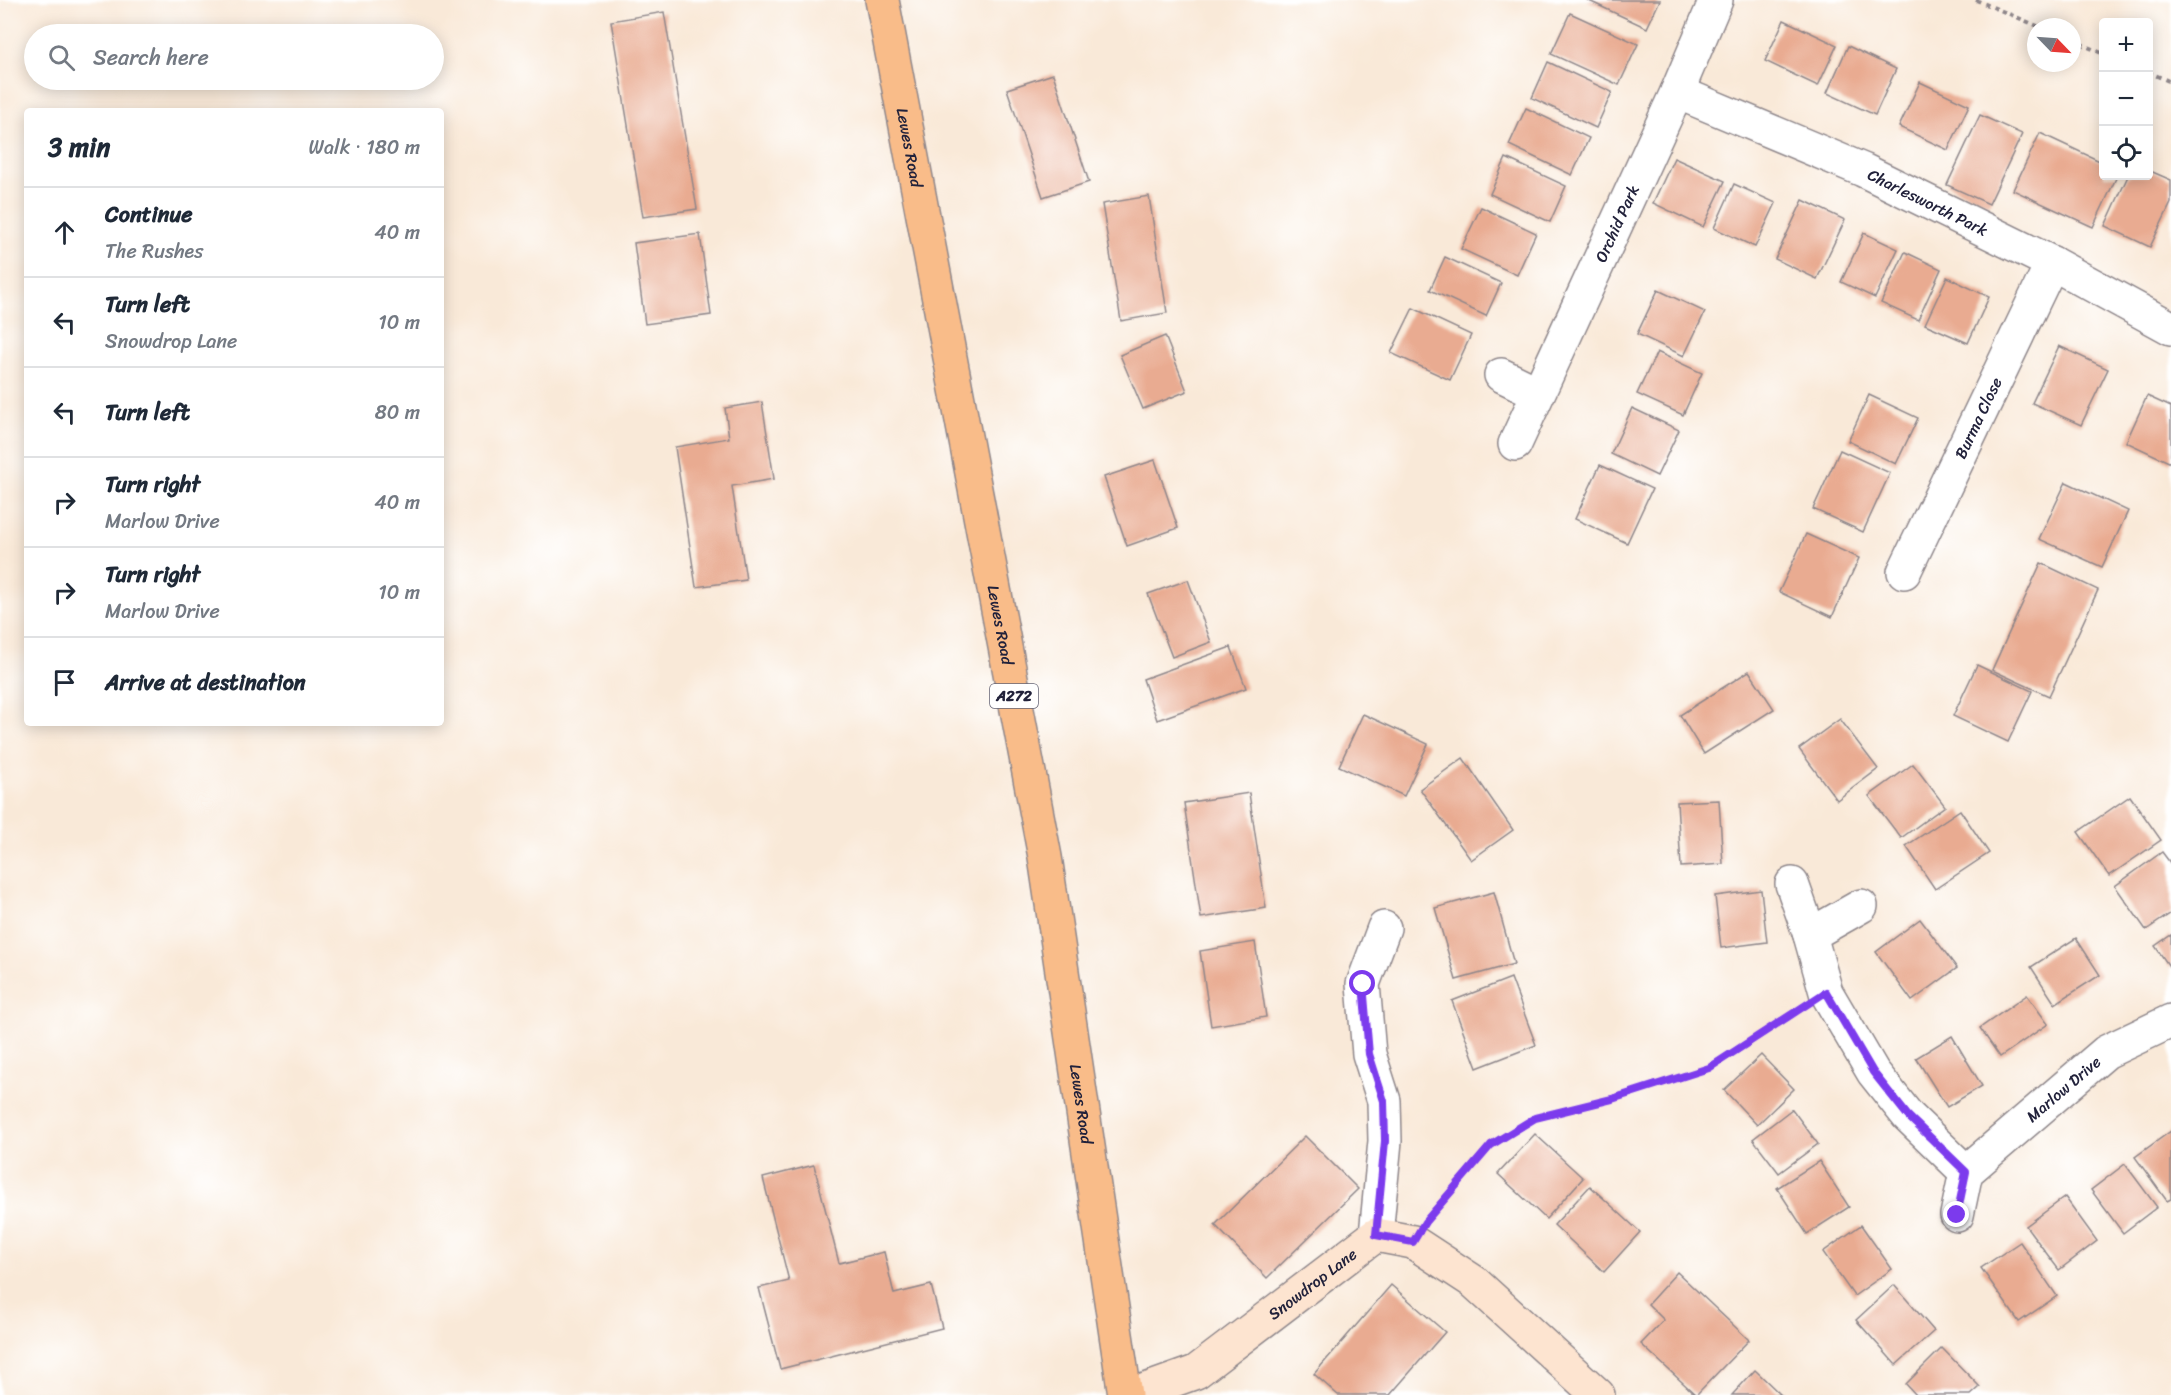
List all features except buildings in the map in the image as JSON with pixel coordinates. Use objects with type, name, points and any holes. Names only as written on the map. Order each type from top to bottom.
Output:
[{"type":"highway","name":"Lewes Road","points":[[882,0],[1045,857],[1125,1395]]},
{"type":"street","name":"Orchid Park","points":[[1515,444],[1677,92],[1716,0]]},
{"type":"street","name":"Charlesworth Park","points":[[1677,92],[1863,170],[2052,263],[2171,328]]},
{"type":"street","name":"Burma Close","points":[[1904,572],[2052,263]]},
{"type":"street","points":[[1501,375],[1538,393]]},
{"type":"street","points":[[1792,884],[1810,934],[1826,992],[1873,1072],[1908,1116],[1966,1172],[1957,1215]]},
{"type":"street","points":[[1810,934],[1861,906]]},
{"type":"street","points":[[1384,928],[1363,984],[1369,1054],[1384,1101],[1385,1141],[1376,1235],[1413,1242],[1474,1282],[1598,1395]]},
{"type":"street","name":"Marlow Drive","points":[[1966,1172],[2106,1052],[2171,1021]]},
{"type":"street","name":"Snowdrop Lane","points":[[1132,1395],[1196,1372],[1376,1235]]},
{"type":"path","points":[[1976,0],[2027,22]]},
{"type":"path","points":[[2081,44],[2099,52]]},
{"type":"path","points":[[2153,74],[2171,82]]},
{"type":"path","points":[[1413,1242],[1425,1222],[1491,1145],[1535,1118],[1612,1099],[1709,1068],[1826,992]]},
{"type":"route","points":[[1363,984],[1369,1054],[1384,1101],[1385,1141],[1376,1235],[1413,1242],[1425,1222],[1491,1145],[1535,1118],[1612,1099],[1709,1068],[1826,992],[1873,1072],[1908,1116],[1966,1172],[1957,1215]]}]
